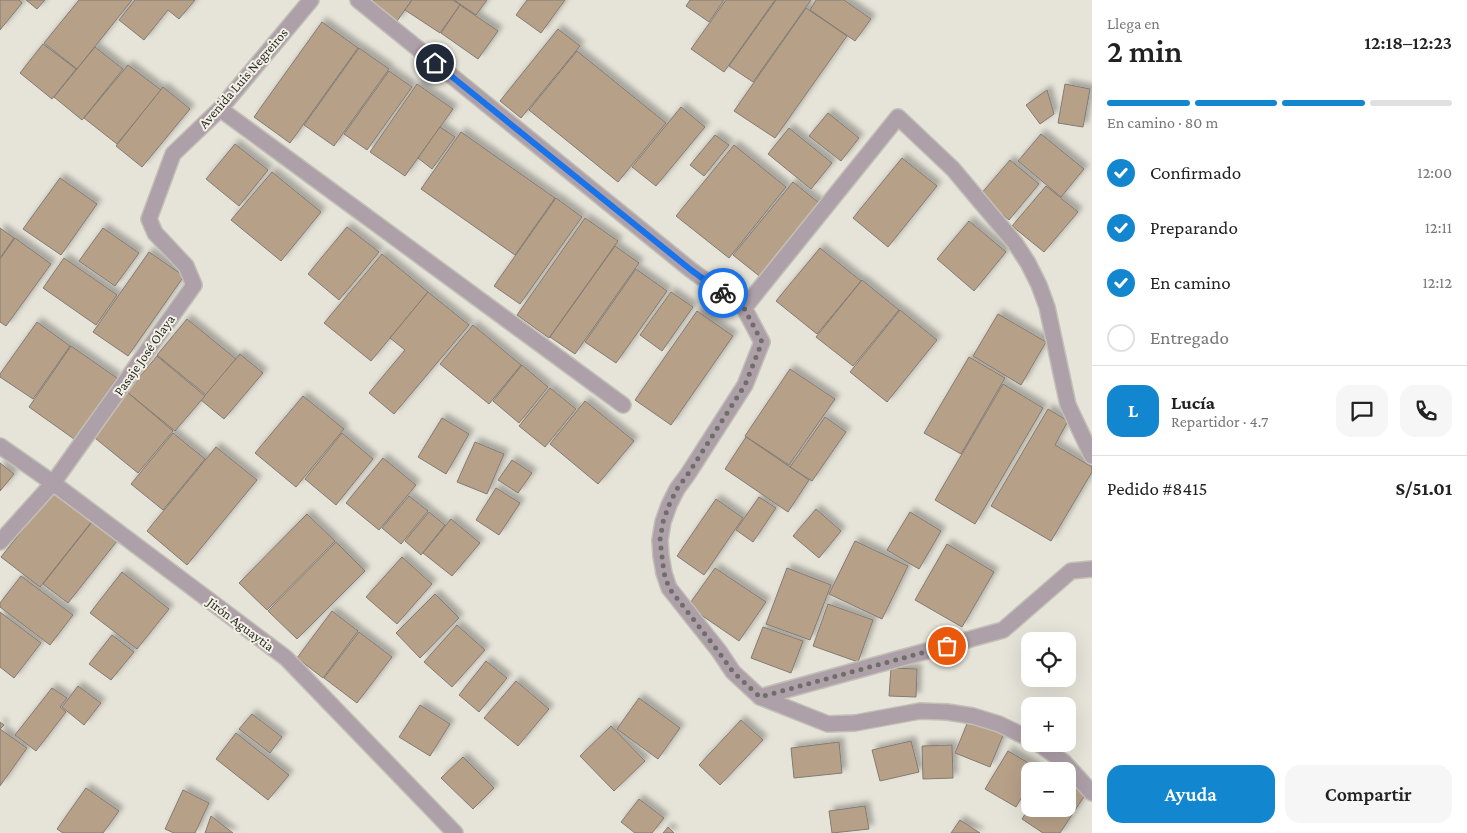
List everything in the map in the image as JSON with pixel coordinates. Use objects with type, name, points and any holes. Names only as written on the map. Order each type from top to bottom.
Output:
[{"type":"street","name":"Avenida Luis Negreiros","points":[[173,154],[220,109],[311,0]]},
{"type":"street","points":[[358,0],[691,270],[744,308],[762,342],[745,385],[677,489],[663,522],[660,540],[664,573],[669,588],[733,672],[760,697],[828,724],[855,723],[920,711],[947,712],[973,716],[1021,734]]},
{"type":"street","points":[[220,109],[623,405]]},
{"type":"street","points":[[744,308],[898,117],[953,169],[1015,243],[1028,263],[1047,307],[1068,405],[1092,456]]},
{"type":"street","name":"Pasaje José Olaya","points":[[0,542],[53,483],[194,285],[186,266],[156,234],[149,219],[173,154]]},
{"type":"street","name":"Jirón Aguaytia","points":[[0,446],[53,483],[286,658],[455,833]]},
{"type":"street","points":[[760,697],[1003,630],[1071,571],[1092,569]]},
{"type":"street","points":[[1050,752],[1064,762],[1092,793]]},
{"type":"building","points":[[0,0],[19,0],[22,3],[0,30]]},
{"type":"building","points":[[26,0],[45,0],[37,9]]},
{"type":"building","points":[[79,0],[132,0],[77,69],[44,43]]},
{"type":"building","points":[[135,0],[195,0],[179,19],[168,10],[144,40],[119,20]]},
{"type":"building","points":[[367,0],[412,0],[397,21]]},
{"type":"building","points":[[412,0],[453,0],[460,5],[440,33],[405,10]]},
{"type":"building","points":[[454,0],[487,0],[476,15]]},
{"type":"building","points":[[527,0],[565,0],[541,33],[516,15]]},
{"type":"building","points":[[690,0],[724,0],[709,22],[686,6]]},
{"type":"building","points":[[726,0],[775,0],[724,72],[691,49]]},
{"type":"building","points":[[776,0],[811,0],[753,82],[729,66]]},
{"type":"building","points":[[816,0],[844,0],[871,19],[855,41],[810,10]]},
{"type":"building","points":[[460,5],[498,31],[478,59],[441,33]]},
{"type":"building","points":[[806,8],[847,36],[775,138],[734,111]]},
{"type":"building","points":[[322,22],[358,48],[290,143],[254,117]]},
{"type":"building","points":[[558,29],[580,46],[521,118],[500,101]]},
{"type":"building","points":[[43,44],[76,69],[52,99],[20,73]]},
{"type":"building","points":[[95,47],[123,69],[82,120],[54,97]]},
{"type":"building","points":[[359,48],[389,69],[334,146],[304,125]]},
{"type":"building","points":[[577,51],[666,123],[618,182],[529,110]]},
{"type":"building","points":[[128,65],[161,90],[117,144],[84,118]]},
{"type":"building","points":[[389,71],[412,87],[367,150],[344,134]]},
{"type":"building","points":[[417,84],[453,109],[405,176],[370,152]]},
{"type":"building","points":[[1065,84],[1090,89],[1083,127],[1058,123]]},
{"type":"building","points":[[163,87],[190,109],[142,167],[116,146]]},
{"type":"building","points":[[1047,90],[1054,114],[1040,124],[1026,105]]},
{"type":"building","points":[[681,107],[705,127],[656,186],[632,167]]},
{"type":"building","points":[[828,113],[859,138],[841,161],[809,136]]},
{"type":"building","points":[[440,127],[455,137],[432,169],[418,158]]},
{"type":"building","points":[[789,128],[832,163],[811,189],[768,154]]},
{"type":"building","points":[[461,132],[555,198],[515,255],[421,189]]},
{"type":"building","points":[[1041,134],[1084,169],[1061,197],[1018,161]]},
{"type":"building","points":[[715,135],[729,145],[704,176],[690,165]]},
{"type":"building","points":[[235,144],[268,170],[239,206],[206,179]]},
{"type":"building","points":[[734,145],[786,187],[729,258],[676,216]]},
{"type":"building","points":[[902,158],[937,186],[888,247],[853,218]]},
{"type":"building","points":[[1010,160],[1039,184],[1009,220],[980,195]]},
{"type":"building","points":[[272,172],[321,212],[281,261],[231,220]]},
{"type":"building","points":[[60,178],[97,204],[61,255],[23,229]]},
{"type":"building","points":[[793,182],[823,206],[763,279],[733,255]]},
{"type":"building","points":[[1046,186],[1078,212],[1044,252],[1012,226]]},
{"type":"building","points":[[556,198],[582,217],[520,304],[494,286]]},
{"type":"building","points":[[585,218],[618,241],[549,338],[517,315]]},
{"type":"building","points":[[969,221],[1006,252],[974,291],[937,259]]},
{"type":"building","points":[[347,227],[379,252],[339,300],[308,274]]},
{"type":"building","points":[[0,228],[14,238],[0,258]]},
{"type":"building","points":[[103,228],[139,253],[115,286],[79,261]]},
{"type":"building","points":[[15,238],[51,264],[6,326],[0,322],[0,259]]},
{"type":"building","points":[[615,246],[639,263],[575,354],[550,337]]},
{"type":"building","points":[[820,248],[861,281],[817,334],[776,301]]},
{"type":"building","points":[[149,252],[184,276],[128,356],[93,332]]},
{"type":"building","points":[[382,254],[428,292],[371,361],[324,323]]},
{"type":"building","points":[[64,258],[117,295],[96,325],[43,288]]},
{"type":"building","points":[[636,269],[667,291],[616,363],[585,342]]},
{"type":"building","points":[[862,280],[899,310],[853,366],[816,337]]},
{"type":"building","points":[[428,292],[469,325],[394,414],[369,393],[405,350],[390,338]]},
{"type":"building","points":[[671,292],[693,307],[662,351],[640,335]]},
{"type":"building","points":[[900,310],[937,340],[887,402],[850,372]]},
{"type":"building","points":[[697,311],[733,336],[671,425],[635,400]]},
{"type":"building","points":[[998,314],[1046,342],[1021,385],[973,356]]},
{"type":"building","points":[[187,319],[236,359],[206,395],[157,355]]},
{"type":"building","points":[[37,322],[70,346],[33,399],[0,377],[0,374]]},
{"type":"building","points":[[473,325],[521,365],[489,404],[440,364]]},
{"type":"building","points":[[71,346],[117,378],[74,439],[29,407]]},
{"type":"building","points":[[240,354],[263,373],[224,419],[201,400]]},
{"type":"building","points":[[157,356],[205,396],[175,431],[127,392]]},
{"type":"building","points":[[969,357],[1005,378],[961,454],[924,433]]},
{"type":"building","points":[[522,365],[548,387],[519,423],[493,401]]},
{"type":"building","points":[[790,369],[835,399],[789,465],[745,436]]},
{"type":"building","points":[[1003,384],[1043,408],[975,524],[935,500]]},
{"type":"building","points":[[550,388],[576,409],[545,447],[519,426]]},
{"type":"building","points":[[126,391],[173,431],[138,473],[90,434]]},
{"type":"building","points":[[303,396],[344,429],[296,487],[255,453]]},
{"type":"building","points":[[585,401],[634,441],[598,484],[550,444]]},
{"type":"building","points":[[1048,409],[1068,421],[1055,445],[1092,467],[1092,472],[1051,541],[991,506]]},
{"type":"building","points":[[825,417],[846,432],[812,481],[790,467]]},
{"type":"building","points":[[442,418],[469,434],[446,474],[418,457]]},
{"type":"building","points":[[173,433],[205,459],[163,510],[131,484]]},
{"type":"building","points":[[342,433],[373,459],[336,505],[305,479]]},
{"type":"building","points":[[746,437],[809,480],[788,512],[725,469]]},
{"type":"building","points":[[475,442],[504,454],[487,494],[457,482]]},
{"type":"building","points":[[216,447],[257,480],[187,565],[147,531]]},
{"type":"building","points":[[383,458],[416,485],[379,530],[346,503]]},
{"type":"building","points":[[512,460],[532,473],[518,493],[498,480]]},
{"type":"building","points":[[0,463],[14,474],[0,491]]},
{"type":"building","points":[[496,488],[520,503],[499,535],[476,520]]},
{"type":"building","points":[[54,490],[93,520],[40,587],[1,557]]},
{"type":"building","points":[[409,496],[428,511],[401,544],[382,528]]},
{"type":"building","points":[[759,497],[776,508],[753,542],[736,530]]},
{"type":"building","points":[[716,499],[743,518],[704,575],[677,556]]},
{"type":"building","points":[[816,509],[841,531],[819,558],[793,536]]},
{"type":"building","points":[[429,512],[445,525],[421,555],[405,541]]},
{"type":"building","points":[[910,512],[941,531],[919,569],[887,550]]},
{"type":"building","points":[[307,514],[335,541],[267,610],[239,583]]},
{"type":"building","points":[[451,519],[480,543],[452,576],[423,553]]},
{"type":"building","points":[[92,522],[117,541],[68,603],[43,584]]},
{"type":"building","points":[[855,541],[908,566],[882,619],[829,594]]},
{"type":"building","points":[[336,542],[365,571],[297,639],[268,611]]},
{"type":"building","points":[[947,544],[994,572],[962,627],[915,600]]},
{"type":"building","points":[[402,557],[432,584],[397,624],[366,597]]},
{"type":"building","points":[[715,568],[766,602],[739,641],[688,606]]},
{"type":"building","points":[[787,568],[831,585],[810,640],[766,624]]},
{"type":"building","points":[[122,572],[169,609],[137,649],[90,613]]},
{"type":"building","points":[[21,576],[73,615],[50,645],[0,607],[0,603]]},
{"type":"building","points":[[435,594],[459,618],[420,658],[396,633]]},
{"type":"building","points":[[828,604],[873,620],[858,662],[813,646]]},
{"type":"building","points":[[332,611],[358,631],[323,678],[297,658]]},
{"type":"building","points":[[0,612],[41,643],[14,678],[0,667]]},
{"type":"building","points":[[457,625],[485,650],[452,687],[424,662]]},
{"type":"building","points":[[763,627],[803,641],[791,673],[751,658]]},
{"type":"building","points":[[359,632],[392,657],[357,703],[324,678]]},
{"type":"building","points":[[112,635],[134,652],[111,680],[89,664]]},
{"type":"building","points":[[486,661],[507,678],[479,712],[459,695]]},
{"type":"building","points":[[891,668],[917,669],[916,697],[889,696]]},
{"type":"building","points":[[516,681],[549,709],[518,746],[484,718]]},
{"type":"building","points":[[78,686],[101,703],[84,725],[62,707]]},
{"type":"building","points":[[52,688],[67,698],[60,707],[66,712],[36,751],[15,735]]},
{"type":"building","points":[[639,698],[680,728],[658,759],[617,729]]},
{"type":"building","points":[[420,705],[450,724],[430,756],[399,737]]},
{"type":"building","points":[[252,714],[282,737],[270,753],[239,729]]},
{"type":"building","points":[[969,719],[1004,733],[990,767],[955,753]]},
{"type":"building","points":[[741,720],[763,740],[720,785],[699,765]]},
{"type":"building","points":[[611,726],[645,761],[614,791],[580,756]]},
{"type":"building","points":[[0,729],[27,748],[0,786]]},
{"type":"building","points":[[236,733],[289,775],[268,800],[216,759]]},
{"type":"building","points":[[911,741],[919,772],[880,781],[872,750]]},
{"type":"building","points":[[839,742],[842,773],[794,778],[791,748]]},
{"type":"building","points":[[952,745],[953,778],[923,779],[922,746]]},
{"type":"building","points":[[1008,751],[1027,762],[1021,762],[1021,798],[1016,807],[985,789]]},
{"type":"building","points":[[463,757],[494,788],[473,809],[441,778]]},
{"type":"building","points":[[86,788],[119,811],[103,833],[63,833],[57,829]]},
{"type":"building","points":[[1076,789],[1085,795],[1076,809]]},
{"type":"building","points":[[183,790],[209,803],[195,833],[174,833],[165,829]]},
{"type":"building","points":[[639,799],[664,818],[652,833],[635,833],[621,822]]},
{"type":"building","points":[[865,806],[869,829],[832,833],[829,811]]},
{"type":"building","points":[[211,816],[233,833],[205,833]]},
{"type":"building","points":[[1023,817],[1071,817],[1060,833],[1043,833],[1022,819]]},
{"type":"building","points":[[960,820],[980,833],[951,833]]},
{"type":"building","points":[[668,827],[674,833],[663,833]]},
{"type":"way so far","points":[[723,293],[744,308],[762,342],[745,385],[677,489],[669,505],[663,522],[660,540],[664,573],[669,588],[733,672],[760,697],[947,646]]},
{"type":"route","points":[[435,63],[691,270],[723,293]]}]
